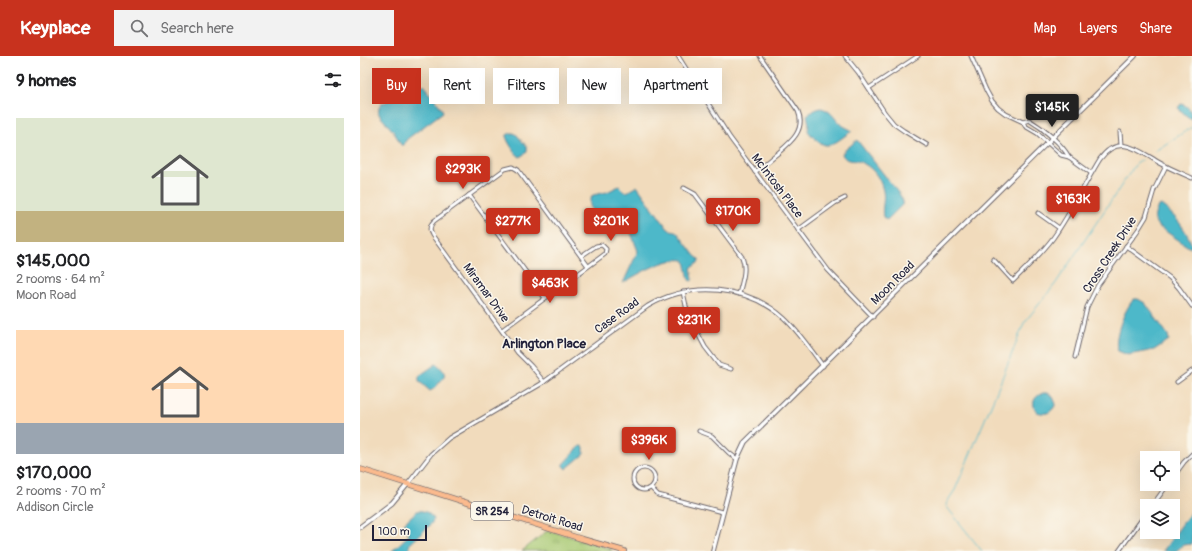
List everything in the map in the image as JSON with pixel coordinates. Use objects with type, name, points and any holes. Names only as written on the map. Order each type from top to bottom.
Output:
[{"type":"main road","name":"Detroit Road","points":[[360,469],[407,485],[624,551]]},
{"type":"street","name":"McIntosh Place","points":[[678,56],[727,134],[830,273],[873,316]]},
{"type":"street","points":[[755,172],[792,141],[799,131],[800,124],[800,116],[798,111],[760,56]]},
{"type":"street","points":[[845,56],[894,124],[927,145]]},
{"type":"street","points":[[869,88],[918,56]]},
{"type":"street","points":[[971,56],[983,84],[994,104],[998,108],[1006,114],[1023,122],[1061,156],[1069,158],[1091,173]]},
{"type":"street","name":"Moon Road","points":[[713,551],[737,459],[745,442],[1135,56]]},
{"type":"street","points":[[1023,122],[1030,120],[1038,125],[1066,151],[1069,158]]},
{"type":"street","points":[[1120,132],[1121,145]]},
{"type":"street","points":[[993,259],[1013,281],[1039,255],[1066,218],[1100,158],[1111,149],[1121,145],[1134,147],[1166,166],[1192,178]]},
{"type":"street","name":"Cross Creek Drive","points":[[1076,357],[1087,307],[1098,285],[1146,217],[1154,190],[1166,166]]},
{"type":"street","points":[[545,298],[469,195],[506,169],[513,167],[518,170],[588,266]]},
{"type":"street","points":[[684,188],[695,194],[742,257],[744,271],[739,294]]},
{"type":"street","name":"Miramar Drive","points":[[469,195],[434,221],[430,230],[432,235],[518,353],[544,382]]},
{"type":"street","points":[[798,230],[836,202],[845,198]]},
{"type":"street","points":[[1038,213],[1059,228]]},
{"type":"street","points":[[502,330],[605,254],[605,247],[602,245],[597,245],[581,256]]},
{"type":"street","points":[[1126,246],[1170,278],[1192,306]]},
{"type":"street","name":"Case Road","points":[[360,527],[392,503],[432,454],[449,438],[544,382],[648,306],[664,298],[683,292],[707,289],[739,294],[760,302],[781,316],[797,332],[823,366]]},
{"type":"street","points":[[683,292],[688,315],[705,347],[719,365],[731,369]]},
{"type":"street","points":[[1177,382],[1192,371]]},
{"type":"street","points":[[699,432],[712,436],[737,459]]},
{"type":"street","points":[[1180,467],[1192,454]]},
{"type":"street","points":[[645,468],[652,471],[655,482],[651,488],[645,491],[635,486],[633,476],[638,470],[645,468]]},
{"type":"street","points":[[651,488],[658,495],[722,512]]},
{"type":"street","points":[[1119,551],[1140,522]]},
{"type":"green space","points":[[548,530],[611,549],[612,551],[522,551]]},
{"type":"water","points":[[421,85],[425,86],[429,91],[429,104],[438,104],[443,112],[407,139],[403,145],[401,145],[394,132],[380,116],[381,104],[421,104]]},
{"type":"water","points":[[1181,104],[1189,109],[1192,116],[1191,119],[1178,108]]},
{"type":"water","points":[[821,108],[829,112],[839,123],[852,131],[829,145],[820,143],[808,131],[809,124],[807,115],[814,110]]},
{"type":"water","points":[[510,133],[516,134],[527,147],[527,152],[520,157],[506,136]]},
{"type":"water","points":[[857,140],[900,195],[903,201],[902,205],[887,220],[883,217],[883,191],[877,175],[864,164],[857,161],[848,160],[842,154]]},
{"type":"water","points":[[619,186],[627,192],[637,186],[668,229],[677,232],[695,256],[699,259],[699,262],[691,268],[693,280],[689,280],[685,261],[677,260],[652,267],[623,283],[638,251],[627,223],[594,212],[590,208],[590,200],[593,195],[607,192]]},
{"type":"water","points":[[1161,205],[1176,218],[1184,229],[1192,246],[1190,248],[1158,226],[1155,221],[1155,216],[1158,206]]},
{"type":"water","points":[[1134,299],[1138,299],[1145,303],[1168,335],[1169,340],[1154,350],[1128,355],[1118,351],[1117,340],[1120,324],[1130,303]]},
{"type":"water","points":[[436,364],[443,371],[444,377],[435,388],[430,391],[419,381],[419,376]]},
{"type":"water","points":[[1043,393],[1048,393],[1053,397],[1056,404],[1046,413],[1037,412],[1034,406],[1035,399]]},
{"type":"water","points":[[580,446],[584,447],[584,454],[566,469],[563,464]]},
{"type":"water","points":[[417,511],[427,512],[434,519],[431,524],[409,545],[410,551],[392,551],[409,535],[404,523]]},
{"type":"water","points":[[1192,512],[1192,544],[1183,545],[1176,551],[1163,551],[1172,539],[1180,539],[1180,527]]},
{"type":"waterway","points":[[1155,151],[1192,127]]},
{"type":"waterway","points":[[982,551],[946,506],[947,502],[955,490],[1024,323],[1056,283],[1135,165],[1142,160]]},
{"type":"district","name":"Arlington Place","points":[[544,344]]}]
